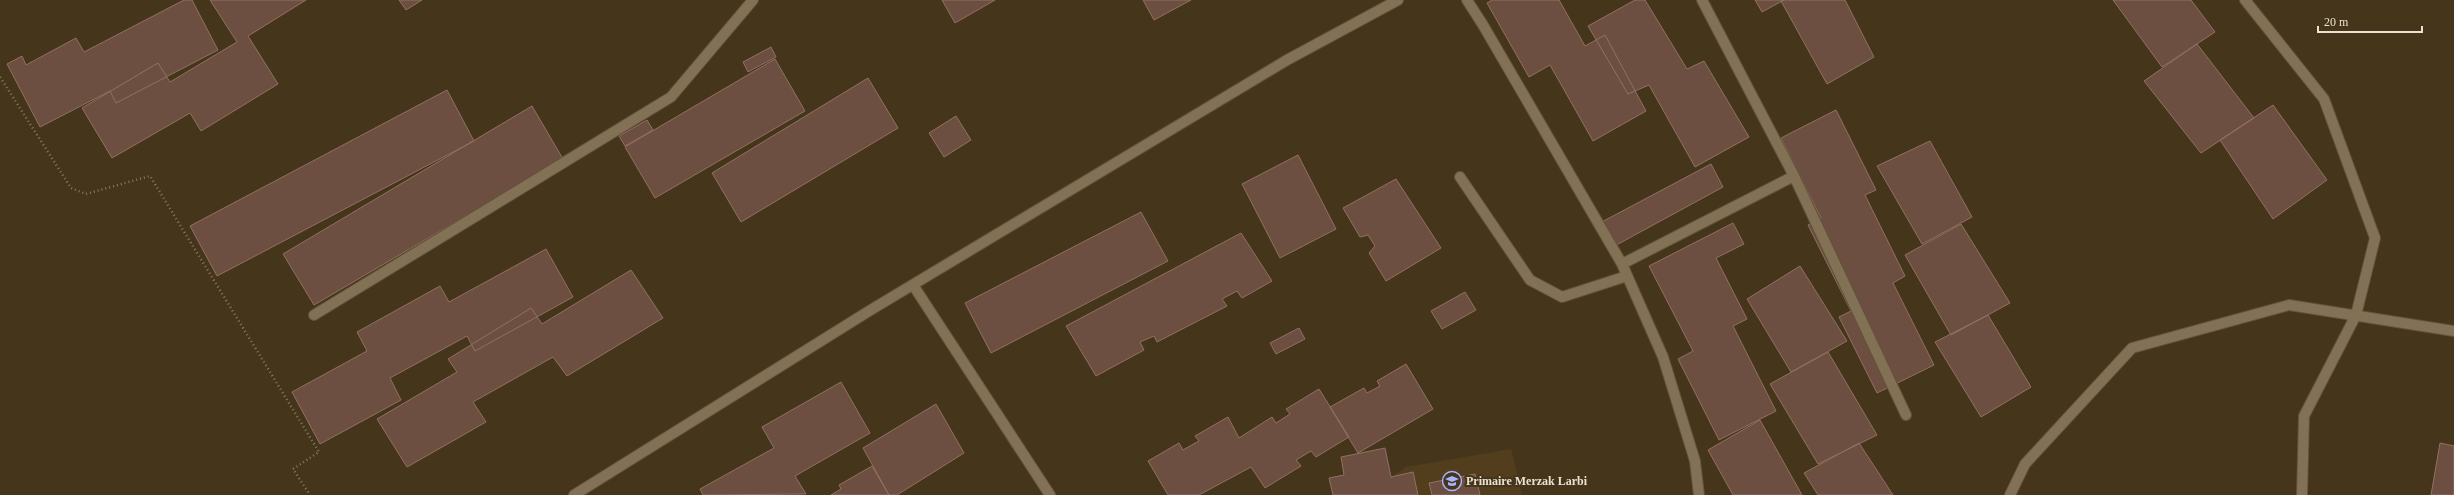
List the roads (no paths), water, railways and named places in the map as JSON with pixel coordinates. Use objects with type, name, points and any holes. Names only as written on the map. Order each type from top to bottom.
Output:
[{"type":"street","points":[[314,315],[671,97],[753,0]]},
{"type":"street","points":[[574,495],[913,285],[1287,60],[1398,0]]},
{"type":"street","points":[[1467,0],[1484,25],[1622,264],[1663,357],[1696,461],[1699,495]]},
{"type":"street","points":[[1702,0],[1794,176],[1906,415]]},
{"type":"street","points":[[2245,0],[2324,99],[2375,238],[2356,315],[2304,416],[2302,495]]},
{"type":"street","points":[[1622,264],[1794,176]]},
{"type":"street","points":[[1460,177],[1530,280],[1562,297],[1627,276]]},
{"type":"street","points":[[913,285],[1050,495]]},
{"type":"street","points":[[2010,495],[2025,464],[2132,348],[2289,304],[2454,331]]},
{"type":"place","name":"Primaire Merzak Larbi","points":[[1452,481]]}]
